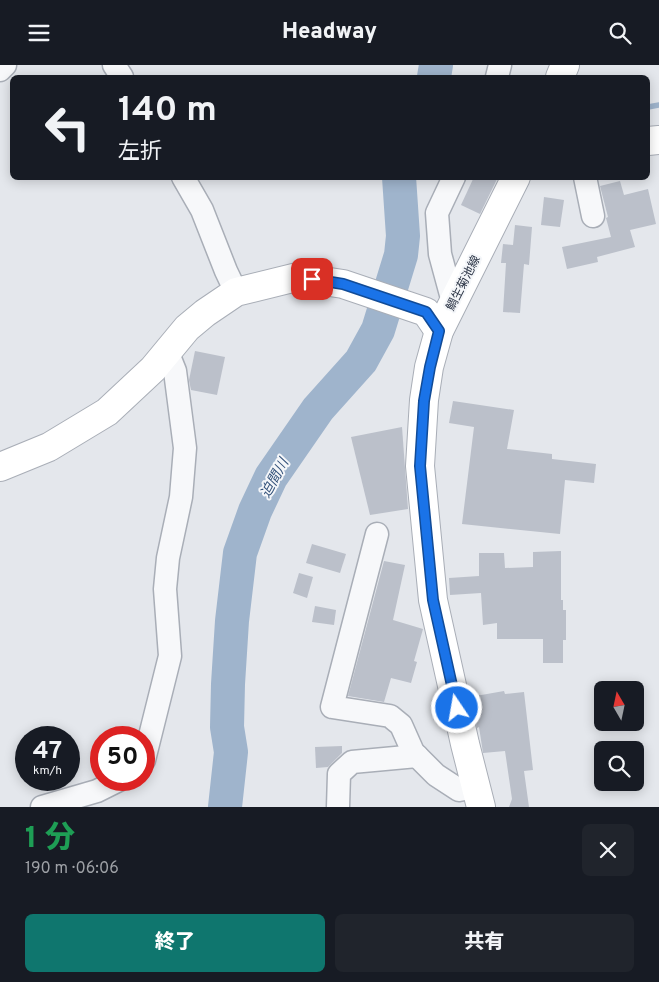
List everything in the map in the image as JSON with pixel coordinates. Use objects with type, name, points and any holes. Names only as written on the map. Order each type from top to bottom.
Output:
[{"type":"main road","name":"鯛生菊池線","points":[[478,797],[433,600],[420,466],[424,401],[430,367],[432,321],[453,302],[514,180]]},
{"type":"main road","points":[[0,467],[49,447],[107,412],[152,369],[187,329],[205,313],[236,292],[297,277],[343,284],[432,321]]},
{"type":"street","points":[[0,70],[5,65]]},
{"type":"street","points":[[184,180],[202,211],[236,292]]},
{"type":"street","points":[[453,180],[437,213],[440,254],[453,302]]},
{"type":"street","points":[[586,180],[593,216]]},
{"type":"street","points":[[152,726],[170,656],[166,589],[168,558],[181,497],[185,448],[175,371],[168,351]]},
{"type":"street","points":[[377,535],[332,707],[390,716],[401,725],[413,752],[436,775],[459,790],[478,797]]},
{"type":"street","points":[[338,807],[339,774],[352,762],[417,756]]},
{"type":"street","points":[[42,807],[97,791]]},
{"type":"building","points":[[473,180],[497,180],[480,214],[461,205]]},
{"type":"building","points":[[620,181],[624,195],[648,189],[656,224],[630,230],[635,247],[597,257],[598,262],[567,269],[562,247],[611,237],[600,186]]},
{"type":"building","points":[[544,197],[564,200],[560,227],[541,225]]},
{"type":"building","points":[[515,225],[532,227],[529,265],[524,264],[520,313],[503,312],[506,263],[501,263],[503,244],[513,245]]},
{"type":"building","points":[[195,351],[225,357],[217,395],[191,390],[189,380]]},
{"type":"building","points":[[453,401],[514,410],[507,449],[552,454],[552,459],[596,464],[594,483],[565,480],[560,534],[462,524],[474,427],[449,423]]},
{"type":"building","points":[[402,427],[408,509],[370,515],[351,437]]},
{"type":"building","points":[[312,544],[346,554],[340,573],[306,563]]},
{"type":"building","points":[[561,551],[561,600],[563,600],[563,610],[566,610],[566,640],[563,640],[563,663],[543,663],[543,639],[497,639],[497,623],[483,625],[481,593],[450,595],[449,578],[479,576],[479,553],[504,553],[505,568],[533,567],[533,552]]},
{"type":"building","points":[[384,561],[405,565],[393,620],[423,629],[414,661],[417,662],[411,683],[391,678],[384,702],[348,696]]},
{"type":"building","points":[[299,573],[313,577],[307,598],[293,593]]},
{"type":"building","points":[[315,606],[336,610],[334,625],[312,622]]},
{"type":"building","points":[[504,691],[505,694],[524,692],[533,770],[524,771],[529,807],[509,807],[512,799],[505,751],[483,753],[479,727],[477,728],[470,697]]},
{"type":"building","points":[[342,746],[342,753],[328,767],[316,768],[315,747]]},
{"type":"waterway","name":"迫間川","points":[[434,75],[436,65]]},
{"type":"waterway","points":[[650,107],[659,105]]},
{"type":"waterway","name":"迫間川","points":[[225,807],[231,752],[227,727],[228,684],[232,621],[240,553],[255,511],[271,477],[318,409],[361,361],[378,330],[401,255],[403,236],[399,180]]},
{"type":"route","points":[[312,279],[343,284],[426,312],[439,331],[424,401],[420,466],[433,600],[457,708]]}]
